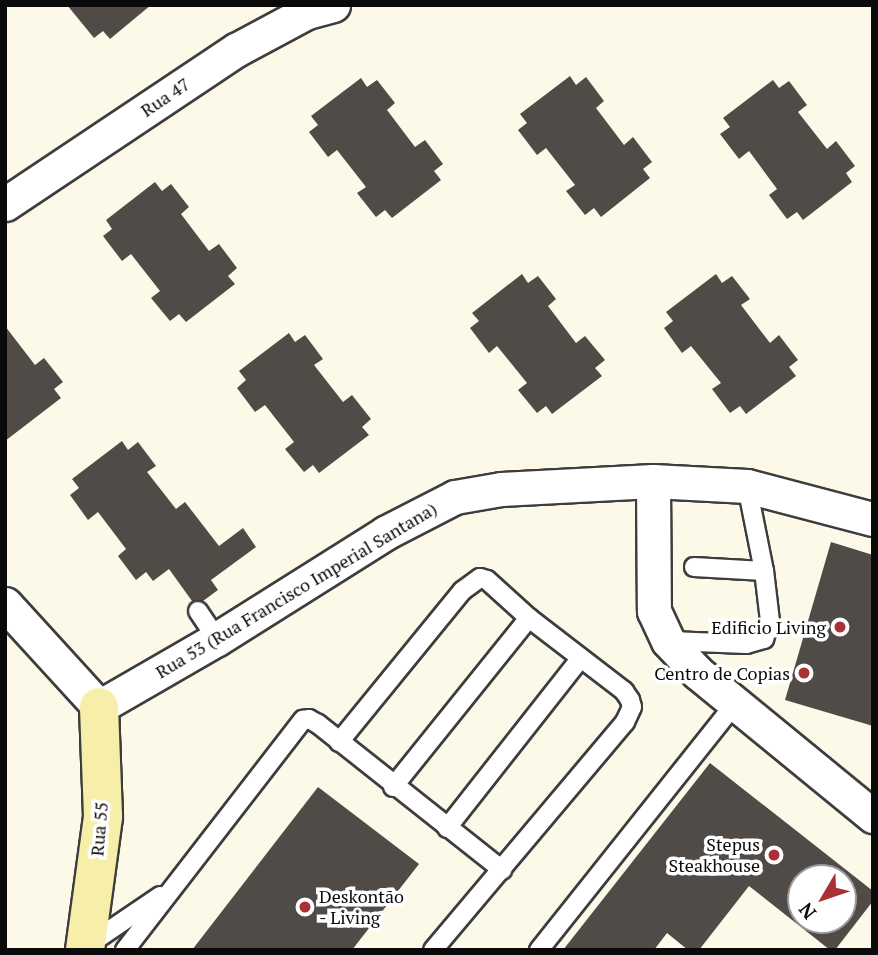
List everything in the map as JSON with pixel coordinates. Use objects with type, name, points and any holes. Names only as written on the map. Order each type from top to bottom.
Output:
[{"type":"street","name":"Rua 47","points":[[5,204],[236,50],[307,12],[333,5]]},
{"type":"street","name":"Rua 53 (Rua Francisco Imperial Santana)","points":[[99,707],[217,639],[375,539],[455,497],[500,489],[653,481],[747,486],[873,519]]},
{"type":"street","points":[[653,481],[654,611],[668,640],[698,673],[873,816]]},
{"type":"street","points":[[5,604],[99,707]]},
{"type":"street","name":"Rua 55","points":[[85,949],[103,816],[99,707]]},
{"type":"lane","points":[[668,640],[746,645],[764,639],[770,621],[764,571],[747,486]]},
{"type":"lane","points":[[694,567],[764,571]]},
{"type":"lane","points":[[339,742],[475,580],[487,580],[529,618],[624,691],[632,707],[625,722],[433,950]]},
{"type":"lane","points":[[198,611],[217,639]]},
{"type":"lane","points":[[393,787],[529,618]]},
{"type":"lane","points":[[447,828],[581,658]]},
{"type":"lane","points":[[539,950],[735,704]]},
{"type":"lane","points":[[125,950],[303,720],[309,719],[318,724],[393,787],[502,870]]},
{"type":"lane","points":[[85,949],[178,884]]},
{"type":"building","points":[[67,5],[151,5],[110,39],[103,31],[94,38]]},
{"type":"building","points":[[570,76],[576,85],[586,77],[604,101],[596,108],[624,145],[633,137],[652,162],[643,169],[650,178],[601,217],[594,208],[585,215],[566,191],[575,185],[546,148],[537,155],[518,130],[527,123],[520,114]]},
{"type":"building","points":[[361,78],[367,87],[377,80],[395,103],[387,110],[415,147],[425,140],[443,164],[434,171],[441,180],[392,218],[385,210],[376,217],[357,193],[366,187],[337,150],[328,157],[309,132],[318,125],[311,116]]},
{"type":"building","points":[[773,80],[779,88],[789,81],[807,105],[798,112],[827,149],[836,141],[855,166],[846,173],[852,182],[803,220],[797,212],[787,219],[769,195],[777,189],[749,151],[739,159],[720,134],[730,127],[723,118]]},
{"type":"building","points":[[155,182],[162,191],[171,184],[189,207],[181,214],[209,251],[219,244],[237,268],[228,276],[235,284],[186,322],[179,314],[170,321],[151,298],[160,291],[131,254],[122,261],[103,236],[112,229],[106,220]]},
{"type":"building","points":[[522,274],[528,283],[538,276],[556,299],[548,306],[576,343],[585,336],[605,360],[595,368],[602,376],[552,414],[546,406],[537,413],[518,390],[527,383],[497,346],[489,353],[470,328],[479,321],[472,313]]},
{"type":"building","points":[[716,274],[722,283],[732,276],[750,299],[741,305],[770,343],[779,335],[798,360],[789,367],[796,376],[746,414],[740,406],[730,413],[712,389],[721,383],[691,346],[682,353],[664,328],[673,321],[666,312]]},
{"type":"building","points":[[5,326],[35,365],[44,358],[63,382],[54,389],[61,398],[5,441]]},
{"type":"building","points":[[289,333],[295,342],[305,335],[323,359],[314,365],[343,402],[352,395],[371,419],[362,427],[369,435],[319,473],[313,465],[304,472],[285,449],[294,442],[265,405],[255,412],[237,388],[246,380],[239,371]]},
{"type":"building","points":[[122,441],[128,450],[138,442],[156,466],[147,472],[176,509],[185,502],[219,546],[243,528],[256,547],[211,580],[218,590],[203,601],[192,601],[169,569],[153,581],[146,572],[136,580],[118,556],[126,549],[98,512],[88,520],[70,495],[79,488],[72,479]]},
{"type":"building","name":"Edificio Living","points":[[831,542],[873,555],[873,726],[785,700]]},
{"type":"building","points":[[710,763],[839,864],[787,864],[787,916],[749,886],[699,950],[688,950],[667,933],[654,950],[563,950]]},
{"type":"building","name":"Deskontão - Living","points":[[318,787],[419,864],[352,950],[192,950]]},
{"type":"building","points":[[857,878],[873,891],[873,901],[857,922]]},
{"type":"building","points":[[810,934],[847,934],[835,950],[830,950]]},
{"type":"place","name":"Edificio Living","points":[[840,627]]},
{"type":"place","name":"Centro de Copias","points":[[804,673]]},
{"type":"place","name":"Stepus Steakhouse","points":[[774,855]]},
{"type":"place","name":"Deskontão - Living","points":[[305,907]]}]
